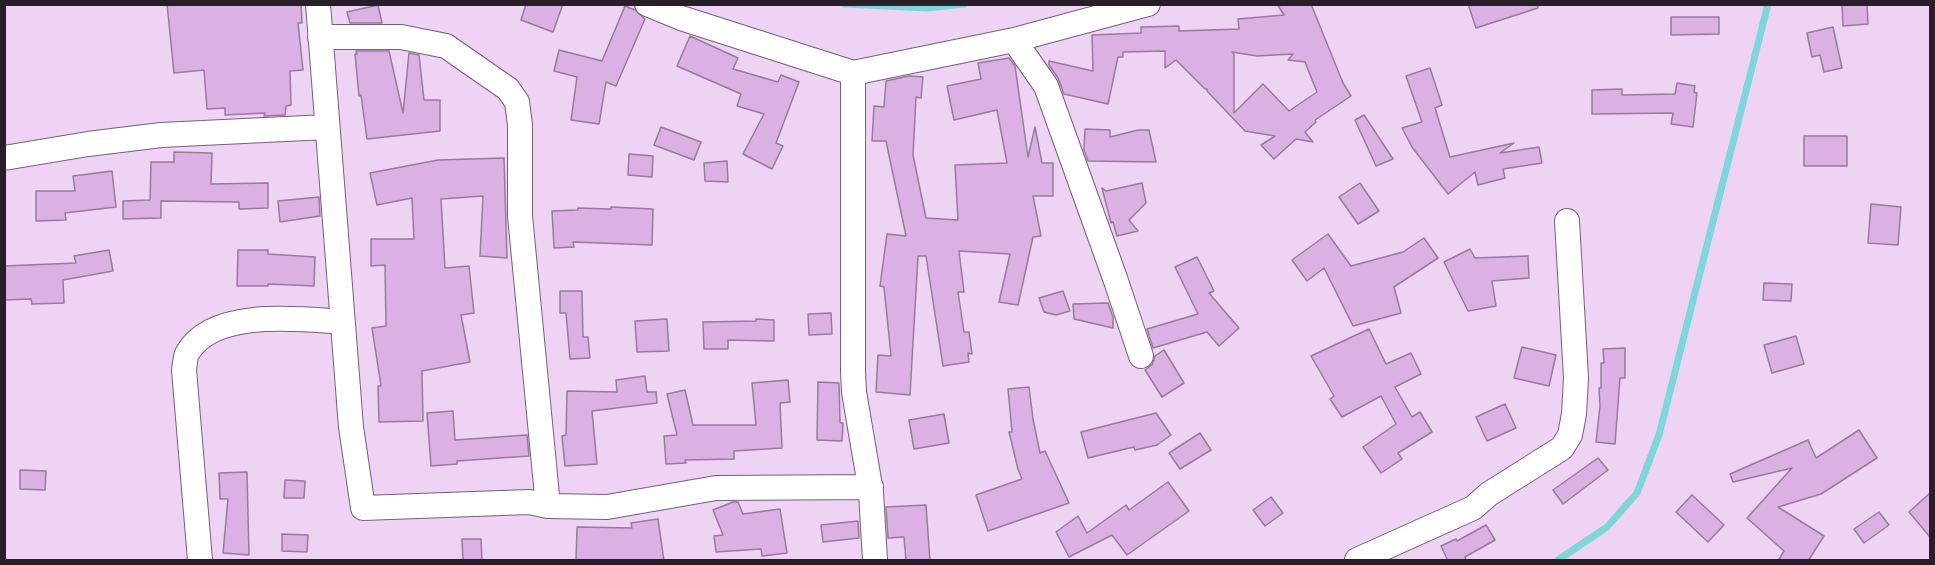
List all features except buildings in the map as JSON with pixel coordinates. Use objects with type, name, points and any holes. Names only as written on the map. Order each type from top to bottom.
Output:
[{"type":"street","points":[[318,4],[351,426],[363,508],[529,502],[548,507],[606,507],[716,488],[871,487]]},
{"type":"street","points":[[647,4],[681,18],[853,73],[1014,40],[1148,4]]},
{"type":"street","points":[[320,37],[402,37],[446,46],[508,88],[517,102],[520,126],[520,216],[548,507]]},
{"type":"street","points":[[1014,40],[1046,86],[1141,356]]},
{"type":"street","points":[[853,73],[853,371],[854,392],[871,487],[875,561]]},
{"type":"street","points":[[4,158],[161,135],[327,127]]},
{"type":"street","points":[[1357,561],[1473,508],[1489,494],[1562,448],[1570,435],[1576,378],[1567,222]]},
{"type":"street","points":[[200,561],[184,370],[188,352],[210,331],[231,323],[289,318],[343,322]]},
{"type":"waterway","points":[[845,4],[927,8],[964,4]]},
{"type":"waterway","points":[[1558,560],[1607,527],[1637,493],[1659,435],[1768,4]]}]
